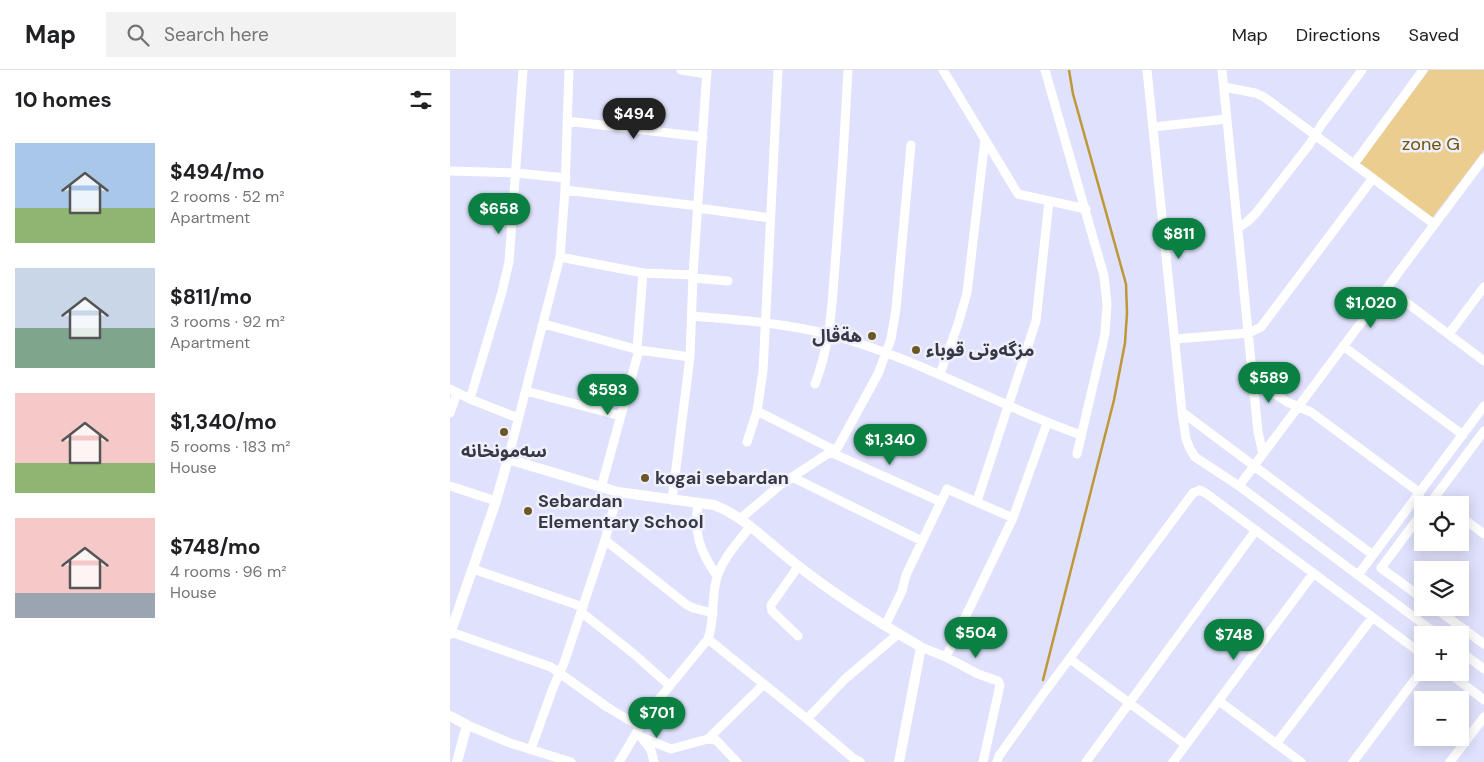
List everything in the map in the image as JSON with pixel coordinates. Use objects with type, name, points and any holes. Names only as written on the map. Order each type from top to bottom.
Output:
[{"type":"street","points":[[470,399],[507,269],[523,70]]},
{"type":"street","points":[[569,70],[566,178],[560,257],[544,324],[496,501],[450,633],[538,661],[561,673],[639,732],[670,750],[708,738],[764,684]]},
{"type":"street","points":[[672,500],[690,357],[693,276],[707,72],[681,70]]},
{"type":"street","points":[[747,442],[757,411],[763,371],[778,70]]},
{"type":"street","points":[[815,384],[829,334],[842,184],[848,70]]},
{"type":"street","points":[[943,70],[1018,194],[1086,209]]},
{"type":"street","points":[[1045,70],[1104,276],[1106,304],[1105,334],[1077,454]]},
{"type":"street","points":[[1148,70],[1182,412],[1186,438],[1190,449],[1195,457],[1239,486],[1426,626]]},
{"type":"street","points":[[1222,70],[1258,432],[1263,454]]},
{"type":"street","points":[[1238,228],[1248,222],[1256,213],[1309,145],[1322,124],[1362,70]]},
{"type":"street","points":[[1354,164],[1424,70]]},
{"type":"street","points":[[1224,87],[1255,93],[1264,97],[1434,224]]},
{"type":"street","points":[[1153,126],[1227,119]]},
{"type":"street","points":[[568,121],[703,136]]},
{"type":"street","points":[[940,374],[967,293],[985,139]]},
{"type":"street","points":[[740,519],[780,485],[838,447],[864,402],[887,353],[892,339],[900,280],[911,145]]},
{"type":"street","points":[[1239,486],[1434,224],[1480,171],[1484,158]]},
{"type":"street","points":[[450,171],[516,173],[566,178]]},
{"type":"street","points":[[1175,339],[1248,332],[1260,327],[1373,178]]},
{"type":"street","points":[[565,190],[770,218]]},
{"type":"street","points":[[977,501],[1036,321],[1049,201]]},
{"type":"street","points":[[560,257],[643,273],[693,276],[728,281]]},
{"type":"street","points":[[601,488],[638,350],[643,273]]},
{"type":"street","points":[[1449,334],[1484,287]]},
{"type":"street","points":[[1387,288],[1484,361]]},
{"type":"street","points":[[692,316],[765,323],[829,334],[887,353],[940,374],[1047,423],[1081,435]]},
{"type":"street","points":[[544,324],[638,350],[690,357]]},
{"type":"street","points":[[1343,346],[1462,435]]},
{"type":"street","points":[[1253,379],[1287,402],[1311,412],[1420,493]]},
{"type":"street","points":[[450,413],[453,391],[518,418]]},
{"type":"street","points":[[526,391],[621,416]]},
{"type":"street","points":[[1358,575],[1484,406]]},
{"type":"street","points":[[757,411],[832,451],[941,502]]},
{"type":"street","points":[[1182,412],[1373,555]]},
{"type":"street","points":[[946,657],[1013,518],[1047,423]]},
{"type":"street","points":[[1435,496],[1484,431]]},
{"type":"street","points":[[508,459],[618,492],[714,504],[727,510],[750,526],[798,566],[885,626],[921,647],[946,657],[978,674],[998,680],[999,683],[983,762]]},
{"type":"street","points":[[792,477],[922,541]]},
{"type":"street","points":[[450,486],[496,501]]},
{"type":"street","points":[[885,626],[947,489],[1013,518]]},
{"type":"street","points":[[997,762],[999,756],[1040,697],[1193,493],[1200,490],[1414,648]]},
{"type":"street","points":[[532,749],[553,688],[561,673],[605,540],[618,492]]},
{"type":"street","points":[[698,502],[696,530],[699,545],[717,576]]},
{"type":"street","points":[[1469,523],[1484,534]]},
{"type":"street","points":[[1414,524],[1381,568],[1414,592]]},
{"type":"street","points":[[619,762],[639,732],[650,710],[708,639],[712,628],[717,576],[721,566],[750,526]]},
{"type":"street","points":[[1086,762],[1256,530]]},
{"type":"street","points":[[605,540],[687,605],[713,613]]},
{"type":"street","points":[[798,566],[771,605],[772,610],[798,636]]},
{"type":"street","points":[[473,568],[582,610],[670,686]]},
{"type":"street","points":[[1173,762],[1313,574]]},
{"type":"street","points":[[1446,616],[1484,644]]},
{"type":"street","points":[[1276,744],[1372,618]]},
{"type":"street","points":[[807,719],[845,679],[898,634]]},
{"type":"street","points":[[708,639],[860,762]]},
{"type":"street","points":[[899,762],[921,647]]},
{"type":"street","points":[[1469,658],[1484,669]]},
{"type":"street","points":[[1070,659],[1186,745]]},
{"type":"street","points":[[1353,762],[1414,681]]},
{"type":"street","points":[[1460,681],[1484,700]]},
{"type":"street","points":[[1219,701],[1301,762]]},
{"type":"street","points":[[450,716],[510,743],[568,761]]},
{"type":"street","points":[[1450,762],[1484,717]]},
{"type":"street","points":[[457,762],[467,724]]},
{"type":"street","points":[[639,732],[651,750],[654,762]]},
{"type":"street","points":[[708,738],[716,740],[737,762]]},
{"type":"green space","name":"zone G","points":[[1429,70],[1484,70],[1484,150],[1432,218],[1359,163]]},
{"type":"waterway","points":[[1043,680],[1114,400],[1125,343],[1127,313],[1126,284],[1073,94],[1069,70]]},
{"type":"place","name":"هةڤال","points":[[872,336]]},
{"type":"place","name":"مزگەوتی قوباء","points":[[916,350]]},
{"type":"place","name":"سەمونخانە","points":[[504,432]]},
{"type":"place","name":"kogai sebardan","points":[[645,478]]},
{"type":"place","name":"Sebardan Elementary School","points":[[528,511]]}]
